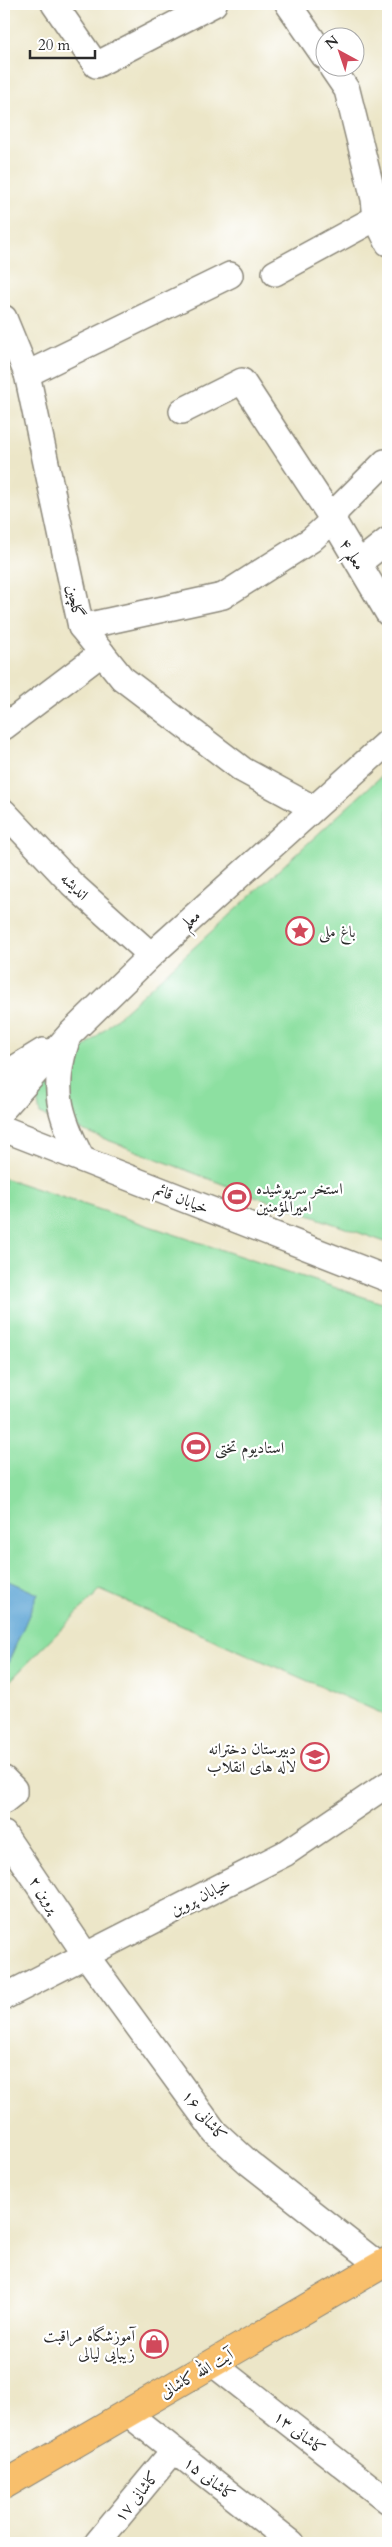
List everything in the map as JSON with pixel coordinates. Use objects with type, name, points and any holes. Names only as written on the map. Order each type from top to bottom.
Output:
[{"type":"main road","name":"آیت الله کاشانی","points":[[4,2485],[384,2264]]},
{"type":"street","points":[[54,4],[96,65],[214,4]]},
{"type":"street","points":[[288,4],[314,42]]},
{"type":"street","points":[[339,78],[347,90],[380,204],[388,243]]},
{"type":"street","points":[[275,273],[380,204]]},
{"type":"street","points":[[27,374],[230,275]]},
{"type":"street","name":"گلچین","points":[[4,318],[27,374],[81,627],[122,678],[243,770],[313,808]]},
{"type":"street","name":"معلم ۴","points":[[182,411],[242,381],[333,520],[388,614]]},
{"type":"street","points":[[81,627],[223,596],[312,540],[333,520],[337,510],[385,462]]},
{"type":"street","points":[[359,563],[388,540]]},
{"type":"street","points":[[4,727],[102,653]]},
{"type":"street","name":"معلم","points":[[4,1108],[69,1035],[151,955],[388,742]]},
{"type":"street","name":"اندیشه","points":[[4,812],[72,884],[151,955]]},
{"type":"street","points":[[4,1074],[69,1035]]},
{"type":"street","points":[[69,1035],[59,1065],[59,1101],[69,1135],[82,1159]]},
{"type":"street","name":"خیابان قائم","points":[[4,1128],[388,1279]]},
{"type":"street","points":[[4,1779],[14,1789],[14,1792],[4,1801]]},
{"type":"street","name":"خیابان پروین","points":[[4,1997],[286,1853],[388,1784]]},
{"type":"street","name":"پروین ۲","points":[[4,1834],[85,1954]]},
{"type":"street","name":"کاشانی ۱۶","points":[[85,1954],[215,2132],[249,2163],[384,2264]]},
{"type":"street","name":"کاشانی ۱۳","points":[[212,2363],[388,2501]]},
{"type":"street","name":"کاشانی ۱۵","points":[[127,2413],[292,2543]]},
{"type":"street","name":"کاشانی ۱۷","points":[[97,2543],[174,2450]]},
{"type":"green space","name":"باغ ملی","points":[[388,770],[388,1243],[238,1190],[40,1114],[36,1092]]},
{"type":"green space","name":"استادیوم تختی","points":[[4,1178],[388,1305],[388,1716],[100,1590],[4,1687]]},
{"type":"water","points":[[4,1579],[38,1594],[5,1670],[4,1669]]},
{"type":"place","name":"باغ ملی","points":[[300,931]]},
{"type":"place","name":"استخر سرپوشیده امیرالمؤمنین","points":[[237,1197]]},
{"type":"place","name":"استادیوم تختی","points":[[196,1447]]},
{"type":"place","name":"دبیرستان دخترانه لاله های انقلاب","points":[[315,1757]]},
{"type":"place","name":"آموزشگاه مراقبت زیبایی لیالی","points":[[154,2344]]}]
